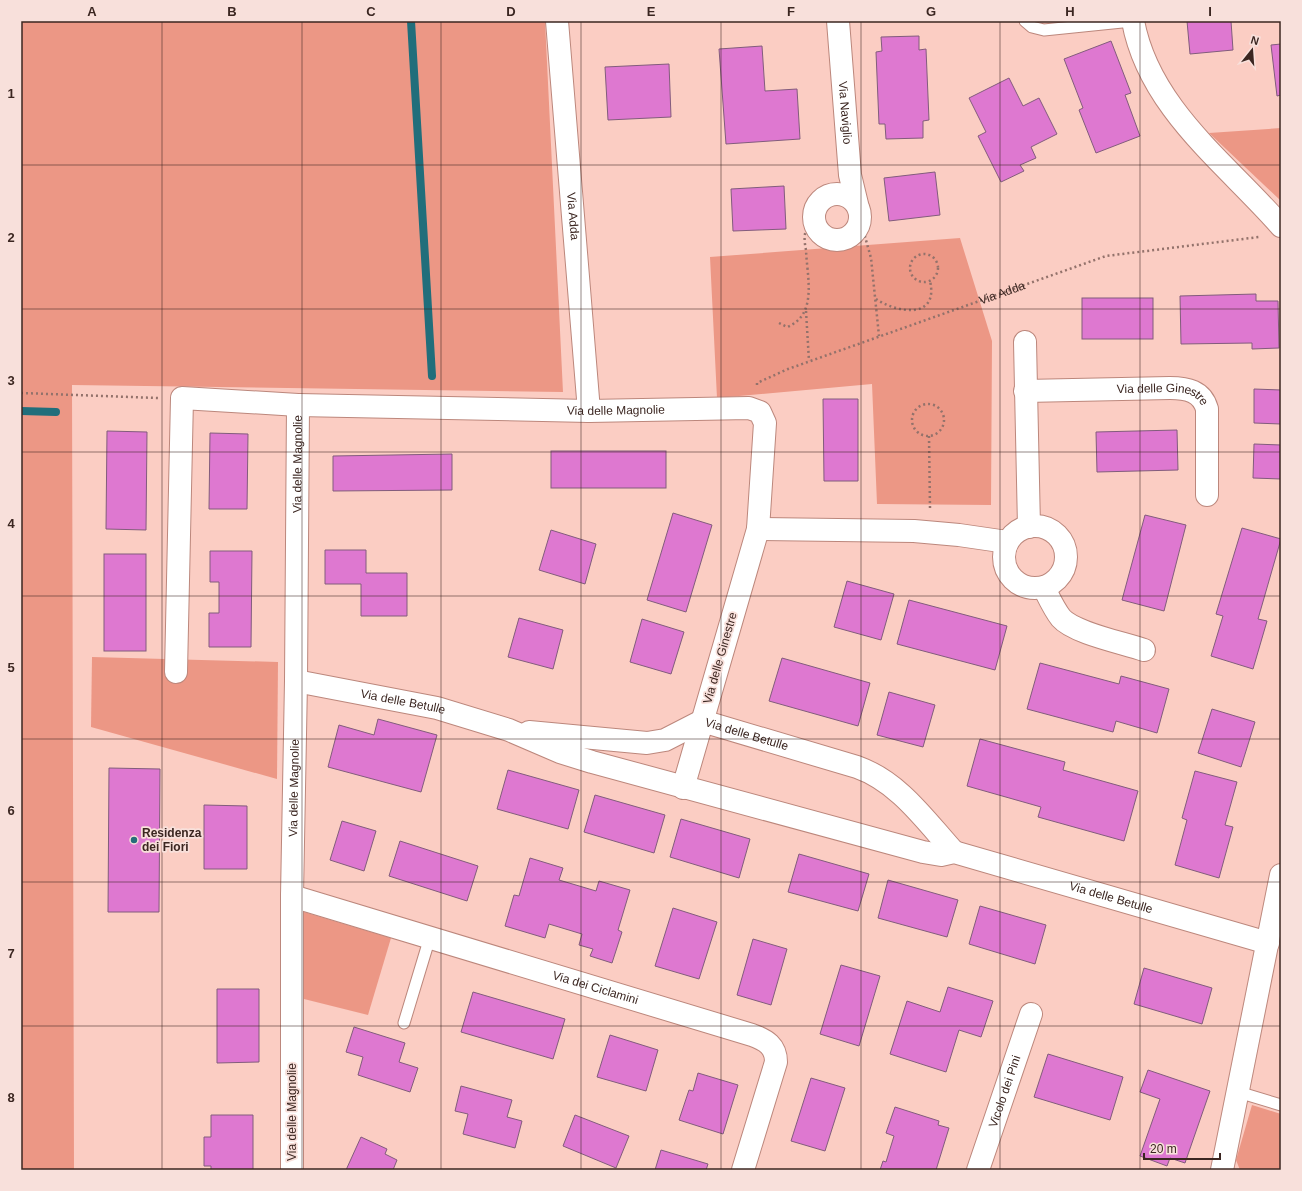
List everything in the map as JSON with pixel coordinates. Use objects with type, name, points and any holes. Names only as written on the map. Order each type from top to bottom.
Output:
[{"type":"street","name":"Via Adda","points":[[557,21],[589,411]]},
{"type":"street","name":"Via Naviglio","points":[[838,21],[850,175],[859,213]]},
{"type":"street","points":[[1133,21],[1143,58],[1165,97],[1273,231]]},
{"type":"street","points":[[830,194],[845,195],[852,198],[859,213],[853,234],[839,240],[832,239],[819,232],[814,218],[818,203],[830,194]]},
{"type":"street","points":[[1025,342],[1029,526]]},
{"type":"street","name":"Via delle Ginestre","points":[[1025,391],[1170,388],[1192,391],[1203,400],[1207,410],[1207,495]]},
{"type":"street","name":"Via delle Magnolie","points":[[182,398],[298,405],[589,411],[759,412]]},
{"type":"street","points":[[176,672],[182,398]]},
{"type":"street","name":"Via delle Magnolie","points":[[292,1170],[292,896],[296,681],[298,405]]},
{"type":"street","name":"Via delle Ginestre","points":[[683,788],[758,529],[765,423],[759,412]]},
{"type":"street","points":[[1029,526],[1040,526],[1050,529],[1058,536],[1064,545],[1067,555],[1066,566],[1061,576],[1044,588],[1033,589],[1023,587],[1014,581],[1007,573],[1004,563],[1004,552],[1007,542],[1013,535],[1029,526]]},
{"type":"street","points":[[758,529],[930,532],[1007,542]]},
{"type":"street","points":[[1044,588],[1058,613],[1069,624],[1085,631],[1144,650]]},
{"type":"street","name":"Via delle Betulle","points":[[296,681],[418,703],[509,730],[560,752],[683,788],[923,852],[941,854],[954,852],[1268,943]]},
{"type":"street","name":"Via delle Betulle","points":[[509,730],[647,743],[665,740],[702,721],[857,766],[879,776],[902,794],[954,852]]},
{"type":"street","points":[[1222,1170],[1281,875]]},
{"type":"street","name":"Via dei Ciclamini","points":[[292,896],[744,1032],[766,1041],[775,1050],[776,1062],[744,1170]]},
{"type":"street","name":"Vicolo dei Pini","points":[[978,1170],[1031,1014]]},
{"type":"lane","points":[[1024,21],[1032,27],[1044,30],[1133,21]]},
{"type":"lane","points":[[404,1023],[430,938]]},
{"type":"lane","points":[[1238,1092],[1281,1105]]},
{"type":"path","points":[[859,213],[871,258],[879,336]]},
{"type":"path","points":[[809,361],[806,311],[808,293],[805,234],[814,218]]},
{"type":"path","name":"Via Adda","points":[[759,412],[758,383],[809,361],[1106,256],[1273,231]]},
{"type":"path","points":[[918,256],[930,256],[938,266],[936,274],[930,281],[926,282],[917,280],[911,272],[911,263],[918,256]]},
{"type":"path","points":[[876,299],[888,307],[898,310],[919,309],[927,303],[932,287],[930,281]]},
{"type":"path","points":[[779,323],[787,327],[800,320],[806,311]]},
{"type":"path","points":[[21,393],[182,398]]},
{"type":"path","points":[[927,403],[937,406],[944,414],[945,419],[942,429],[929,436],[918,432],[912,423],[914,412],[922,404],[927,403]]},
{"type":"path","points":[[929,436],[930,532]]},
{"type":"shaded area","points":[[21,21],[545,21],[563,392],[72,385],[74,1170],[21,1170]]},
{"type":"shaded area","points":[[1281,128],[1281,201],[1209,133]]},
{"type":"shaded area","points":[[960,238],[992,341],[991,505],[877,504],[872,384],[717,398],[710,257]]},
{"type":"shaded area","points":[[92,657],[278,662],[277,779],[91,727]]},
{"type":"shaded area","points":[[304,912],[391,938],[368,1015],[304,999]]},
{"type":"shaded area","points":[[1252,1105],[1281,1114],[1281,1170],[1240,1170],[1236,1160]]},
{"type":"building","points":[[1187,21],[1231,21],[1233,50],[1190,54]]},
{"type":"building","points":[[919,36],[919,50],[926,49],[929,120],[923,121],[923,138],[886,139],[885,124],[879,124],[876,52],[882,51],[881,37]]},
{"type":"building","points":[[1111,41],[1131,93],[1125,95],[1140,136],[1096,153],[1079,110],[1083,108],[1064,59]]},
{"type":"building","points":[[1281,44],[1281,95],[1277,96],[1271,45]]},
{"type":"building","points":[[762,46],[765,91],[797,89],[800,139],[726,144],[719,49]]},
{"type":"building","points":[[669,64],[671,117],[608,120],[605,67]]},
{"type":"building","points":[[1009,78],[1023,106],[1039,98],[1057,134],[1031,147],[1036,158],[1020,165],[1024,171],[1001,182],[978,136],[986,132],[969,98]]},
{"type":"building","points":[[935,172],[940,215],[889,221],[884,178]]},
{"type":"building","points":[[784,186],[786,229],[733,231],[731,189]]},
{"type":"building","points":[[1256,294],[1256,301],[1278,301],[1279,348],[1252,349],[1252,343],[1181,344],[1180,296]]},
{"type":"building","points":[[1082,298],[1153,298],[1153,339],[1082,339]]},
{"type":"building","points":[[1254,389],[1281,390],[1281,424],[1254,423]]},
{"type":"building","points":[[823,399],[858,399],[858,481],[824,481]]},
{"type":"building","points":[[1177,430],[1178,470],[1097,472],[1096,432]]},
{"type":"building","points":[[107,431],[147,432],[146,530],[106,529]]},
{"type":"building","points":[[210,433],[248,434],[247,509],[209,509]]},
{"type":"building","points":[[1254,444],[1281,445],[1281,479],[1253,478]]},
{"type":"building","points":[[551,451],[666,451],[666,488],[551,488]]},
{"type":"building","points":[[452,454],[452,490],[333,491],[333,456]]},
{"type":"building","points":[[673,513],[712,525],[686,612],[647,600]]},
{"type":"building","points":[[1145,515],[1186,525],[1164,611],[1122,600]]},
{"type":"building","points":[[1242,528],[1281,539],[1258,619],[1267,621],[1253,669],[1211,656],[1223,616],[1216,614]]},
{"type":"building","points":[[551,530],[596,544],[585,584],[539,570]]},
{"type":"building","points":[[325,550],[366,550],[366,573],[407,573],[407,616],[361,616],[361,584],[325,584]]},
{"type":"building","points":[[210,551],[252,551],[251,647],[209,647],[209,613],[219,613],[219,582],[210,582]]},
{"type":"building","points":[[104,554],[146,554],[146,651],[104,651]]},
{"type":"building","points":[[847,581],[894,594],[881,640],[834,627]]},
{"type":"building","points":[[909,600],[1007,626],[995,670],[897,644]]},
{"type":"building","points":[[519,618],[563,630],[553,669],[508,657]]},
{"type":"building","points":[[642,619],[684,632],[671,674],[630,662]]},
{"type":"building","points":[[782,658],[870,683],[858,726],[769,701]]},
{"type":"building","points":[[1040,663],[1119,684],[1121,676],[1169,689],[1157,733],[1116,721],[1113,732],[1027,709]]},
{"type":"building","points":[[889,692],[935,705],[923,747],[877,735]]},
{"type":"building","points":[[1212,709],[1255,722],[1241,767],[1198,753]]},
{"type":"building","points":[[378,719],[437,735],[421,792],[328,767],[339,725],[374,735]]},
{"type":"building","points":[[980,739],[1065,762],[1063,770],[1138,791],[1124,841],[1038,817],[1041,807],[967,786]]},
{"type":"building","name":"Residenza dei Fiori","points":[[109,768],[160,769],[159,912],[108,912]]},
{"type":"building","points":[[508,770],[579,790],[568,829],[497,809]]},
{"type":"building","points":[[1195,771],[1237,782],[1225,825],[1233,827],[1219,878],[1175,865],[1187,820],[1182,818]]},
{"type":"building","points":[[595,795],[665,815],[654,853],[584,832]]},
{"type":"building","points":[[204,805],[247,806],[247,869],[204,869]]},
{"type":"building","points":[[681,819],[750,839],[739,878],[670,857]]},
{"type":"building","points":[[342,821],[376,831],[364,871],[330,860]]},
{"type":"building","points":[[400,841],[478,866],[467,901],[389,876]]},
{"type":"building","points":[[799,854],[869,874],[858,911],[788,892]]},
{"type":"building","points":[[530,858],[563,868],[559,880],[596,891],[599,881],[630,890],[618,930],[622,932],[612,963],[590,956],[593,949],[579,945],[582,934],[549,924],[545,938],[505,926],[514,895],[519,896]]},
{"type":"building","points":[[888,880],[958,900],[947,937],[878,918]]},
{"type":"building","points":[[980,906],[1046,925],[1035,964],[969,944]]},
{"type":"building","points":[[673,908],[717,922],[699,979],[655,966]]},
{"type":"building","points":[[753,939],[787,949],[771,1005],[737,995]]},
{"type":"building","points":[[841,965],[880,976],[859,1046],[820,1034]]},
{"type":"building","points":[[1144,968],[1212,988],[1202,1024],[1134,1004]]},
{"type":"building","points":[[948,987],[993,1001],[981,1037],[959,1030],[946,1072],[890,1054],[907,1001],[940,1012]]},
{"type":"building","points":[[217,989],[259,989],[259,1062],[217,1063]]},
{"type":"building","points":[[473,992],[565,1019],[553,1059],[461,1032]]},
{"type":"building","points":[[354,1027],[405,1043],[399,1062],[418,1068],[410,1092],[358,1075],[363,1057],[346,1052]]},
{"type":"building","points":[[610,1035],[658,1050],[646,1091],[597,1077]]},
{"type":"building","points":[[1048,1054],[1123,1077],[1110,1120],[1034,1097]]},
{"type":"building","points":[[1148,1070],[1210,1091],[1185,1163],[1170,1158],[1167,1166],[1140,1156],[1160,1099],[1140,1092]]},
{"type":"building","points":[[698,1073],[738,1085],[723,1134],[679,1120],[689,1090],[693,1091]]},
{"type":"building","points":[[811,1078],[845,1088],[825,1151],[791,1141]]},
{"type":"building","points":[[461,1086],[512,1100],[507,1117],[522,1121],[515,1148],[463,1134],[468,1114],[455,1111]]},
{"type":"building","points":[[895,1107],[939,1121],[938,1125],[949,1128],[936,1170],[880,1170],[883,1161],[886,1162],[894,1136],[886,1133]]},
{"type":"building","points":[[211,1115],[253,1115],[253,1170],[211,1170],[211,1166],[204,1166],[204,1137],[211,1137]]},
{"type":"building","points":[[575,1115],[629,1136],[616,1168],[563,1146]]},
{"type":"building","points":[[361,1137],[387,1149],[385,1154],[397,1160],[393,1170],[346,1170]]},
{"type":"building","points":[[661,1150],[708,1164],[706,1170],[655,1170]]},
{"type":"waterway","points":[[411,21],[432,376]]},
{"type":"waterway","points":[[21,411],[56,412]]},
{"type":"place","name":"Residenza dei Fiori","points":[[134,840]]}]
